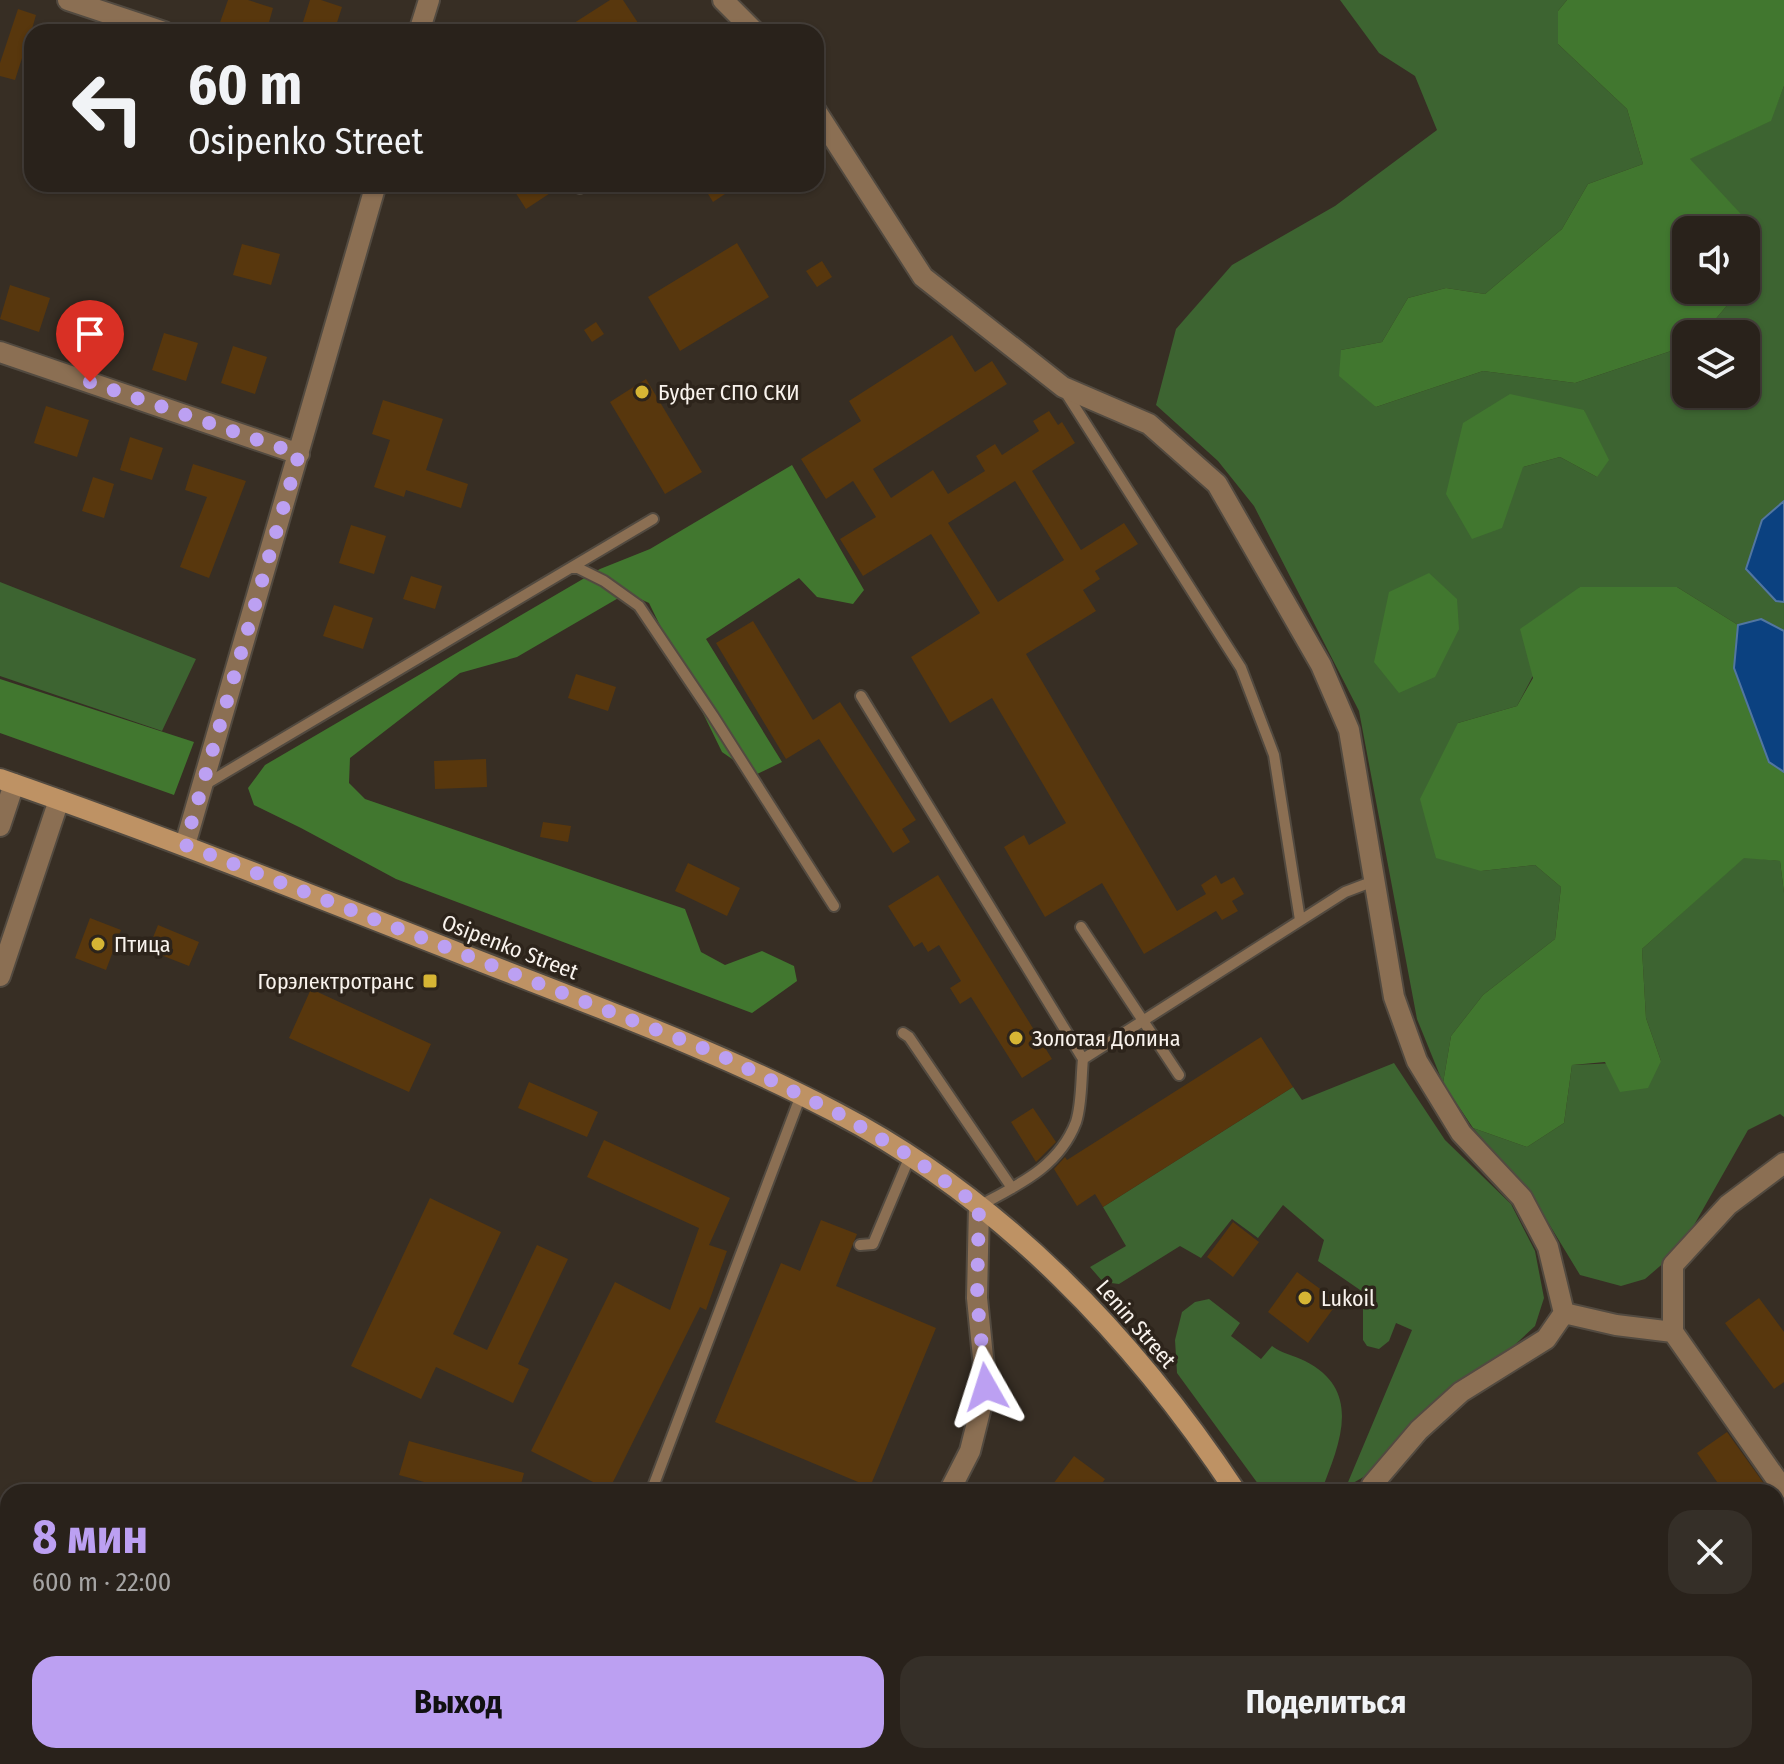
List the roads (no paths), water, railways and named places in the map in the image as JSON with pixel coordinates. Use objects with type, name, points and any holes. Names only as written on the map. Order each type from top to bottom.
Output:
[{"type":"main road","name":"Osipenko Street","points":[[7,781],[185,845],[718,1054],[839,1114],[910,1156],[979,1206]]},
{"type":"main road","name":"Lenin Street","points":[[979,1206],[1047,1262],[1103,1319],[1196,1432],[1231,1484]]},
{"type":"street","points":[[68,0],[140,24]]},
{"type":"street","points":[[422,24],[429,0]]},
{"type":"street","points":[[723,0],[747,24]]},
{"type":"street","points":[[824,123],[923,277],[1063,387],[1149,424],[1217,484],[1321,665],[1349,730],[1394,997],[1417,1061],[1461,1133],[1522,1198],[1548,1247],[1564,1313],[1546,1339],[1461,1392],[1419,1430],[1373,1484]]},
{"type":"street","points":[[185,845],[374,192]]},
{"type":"street","points":[[0,352],[299,454]]},
{"type":"street","points":[[0,826],[7,781]]},
{"type":"street","points":[[0,976],[59,800]]},
{"type":"street","points":[[1780,1484],[1673,1332],[1673,1265],[1728,1205],[1784,1163]]},
{"type":"street","points":[[953,1484],[970,1451],[986,1387],[977,1298],[979,1206]]},
{"type":"street","points":[[1564,1313],[1616,1325],[1673,1332]]},
{"type":"lane","points":[[1063,387],[1241,668],[1274,755],[1300,920]]},
{"type":"lane","points":[[204,785],[653,519]]},
{"type":"lane","points":[[571,568],[604,581],[639,606],[834,906]]},
{"type":"lane","points":[[861,696],[1083,1059],[1076,1120],[1058,1154],[1037,1174],[979,1206]]},
{"type":"lane","points":[[1083,1059],[1345,892],[1374,881]]},
{"type":"lane","points":[[1081,927],[1179,1075]]},
{"type":"lane","points":[[903,1033],[909,1037],[1012,1188]]},
{"type":"lane","points":[[654,1484],[801,1095]]},
{"type":"lane","points":[[860,1245],[873,1244],[910,1156]]},
{"type":"water","points":[[1784,501],[1784,602],[1776,601],[1746,569],[1762,520]]},
{"type":"water","points":[[1761,619],[1784,631],[1784,772],[1769,762],[1734,668],[1738,625]]},
{"type":"place","name":"Буфет СПО СКИ","points":[[642,392]]},
{"type":"place","name":"Птица","points":[[98,944]]},
{"type":"place","name":"Горэлектротранс","points":[[430,981]]},
{"type":"place","name":"Золотая Долина","points":[[1016,1038]]},
{"type":"place","name":"Lukoil","points":[[1305,1298]]}]
